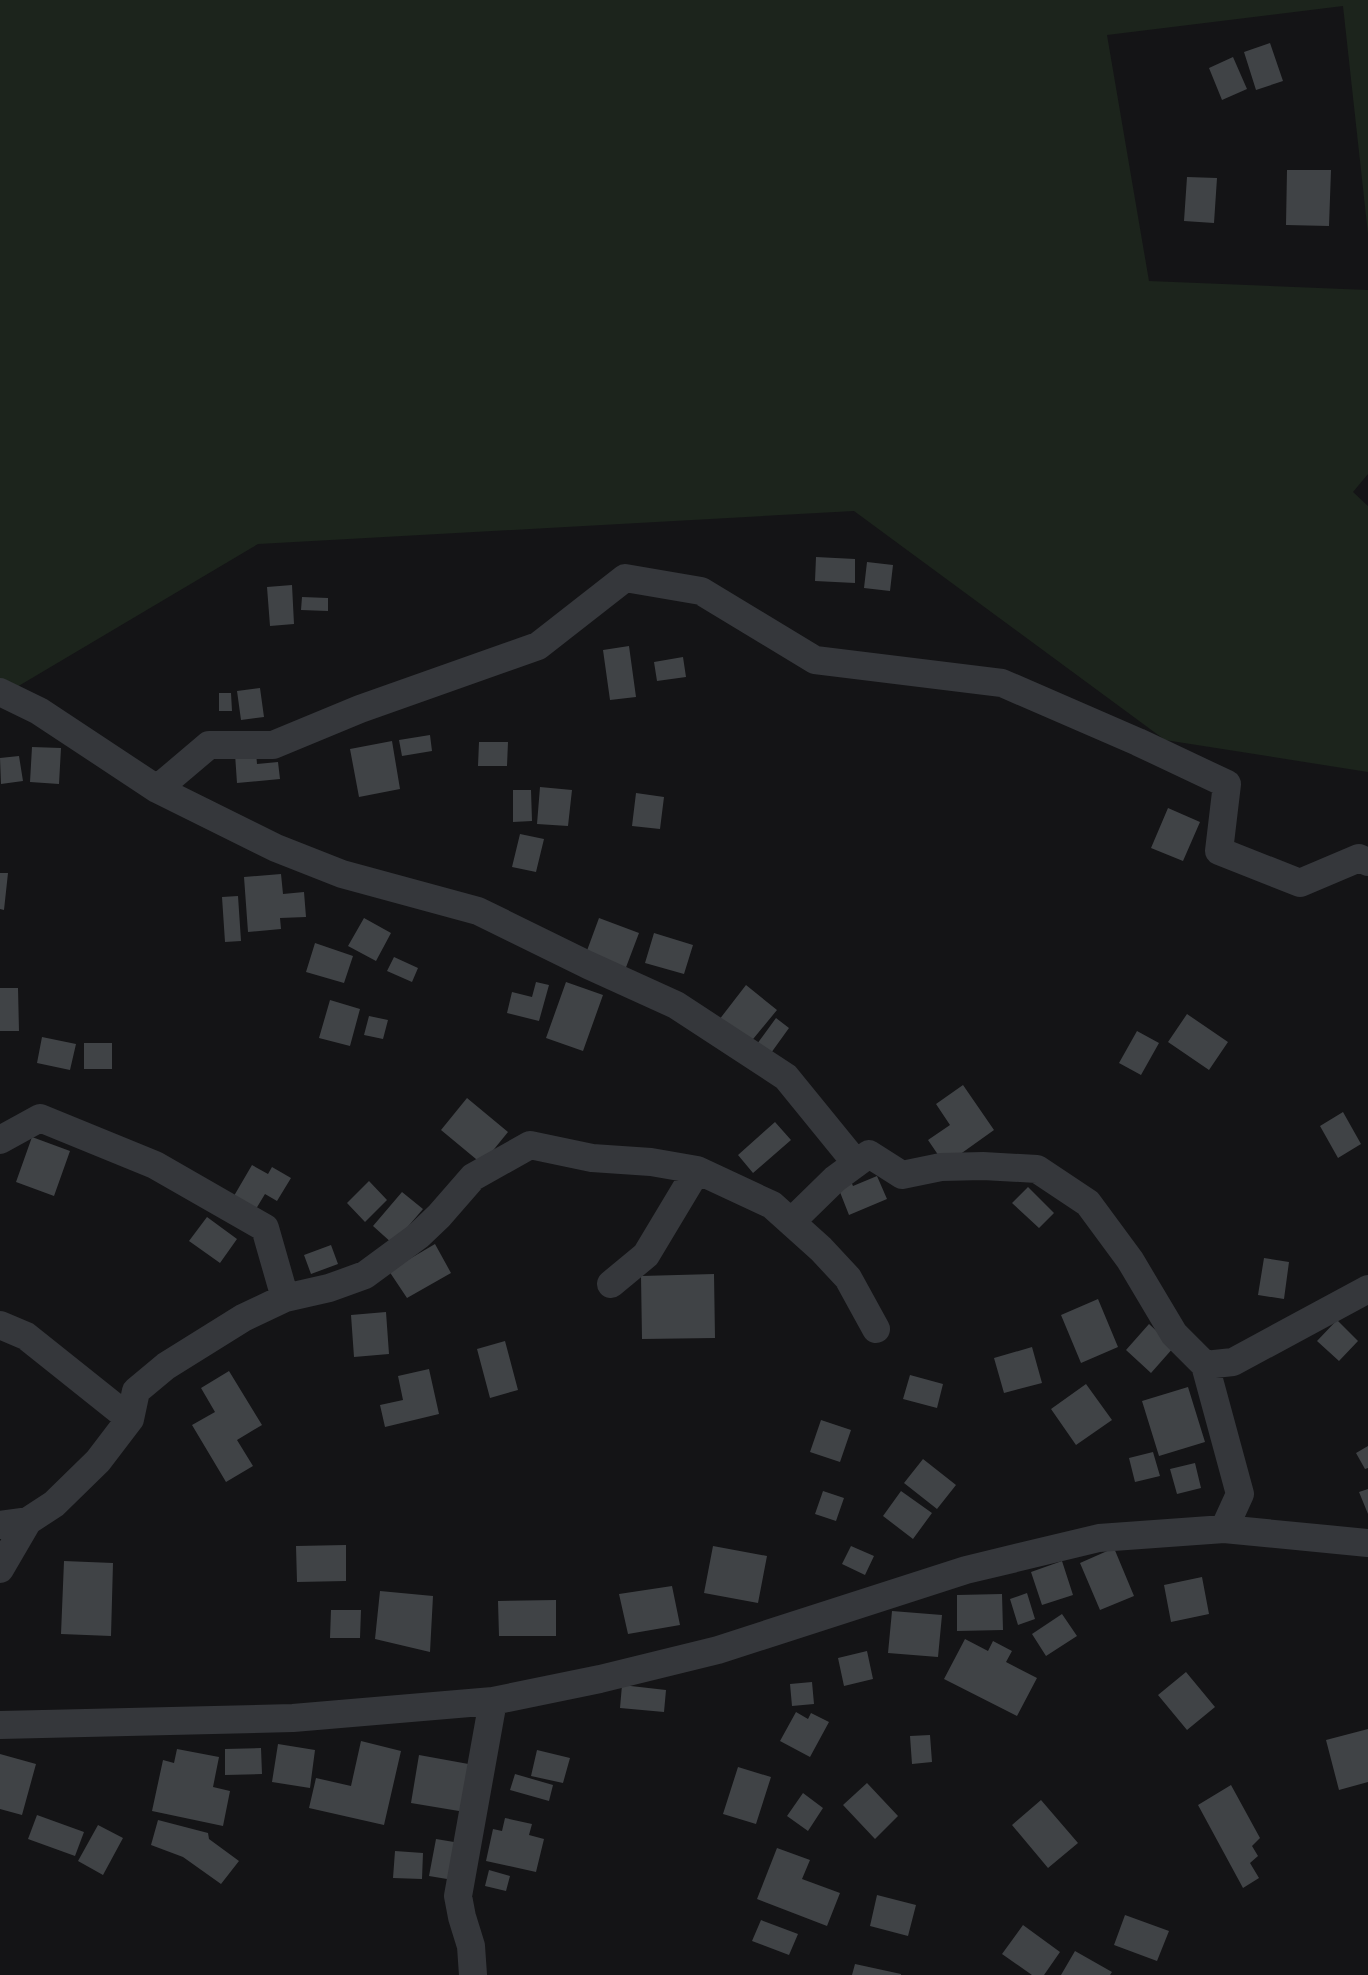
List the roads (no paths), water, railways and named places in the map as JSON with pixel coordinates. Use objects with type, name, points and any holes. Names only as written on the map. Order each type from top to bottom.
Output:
[{"type":"street","points":[[157,789],[209,745],[273,745],[360,709],[538,646],[626,578],[701,591],[815,660],[1002,683],[1138,742],[1226,784],[1219,851],[1300,884],[1359,858],[1368,862]]},
{"type":"street","points":[[0,692],[39,710],[157,789],[276,848],[342,874],[478,912],[676,1005],[786,1077],[856,1164]]},
{"type":"street","points":[[0,1140],[40,1118],[155,1165],[265,1228],[285,1298]]},
{"type":"street","points":[[0,1524],[28,1520],[54,1504],[98,1461],[130,1419],[136,1391],[166,1366],[243,1318],[285,1298],[329,1288],[365,1275],[418,1236],[439,1216],[473,1177],[530,1145],[592,1158],[651,1162],[697,1170],[772,1205],[848,1278],[876,1329]]},
{"type":"street","points":[[791,1222],[835,1179],[869,1154],[902,1175],[941,1167],[983,1166],[1037,1169],[1088,1203],[1130,1260],[1174,1334],[1205,1365],[1240,1494],[1224,1530]]},
{"type":"street","points":[[612,1284],[646,1255],[697,1170]]},
{"type":"street","points":[[1205,1365],[1233,1362],[1368,1289]]},
{"type":"street","points":[[0,1324],[26,1336],[130,1419]]},
{"type":"street","points":[[0,1569],[28,1520]]},
{"type":"street","points":[[0,1725],[293,1718],[493,1701],[600,1679],[718,1650],[966,1570],[1098,1538],[1224,1530],[1368,1543]]},
{"type":"street","points":[[473,1975],[471,1946],[462,1918],[458,1896],[493,1701]]}]
